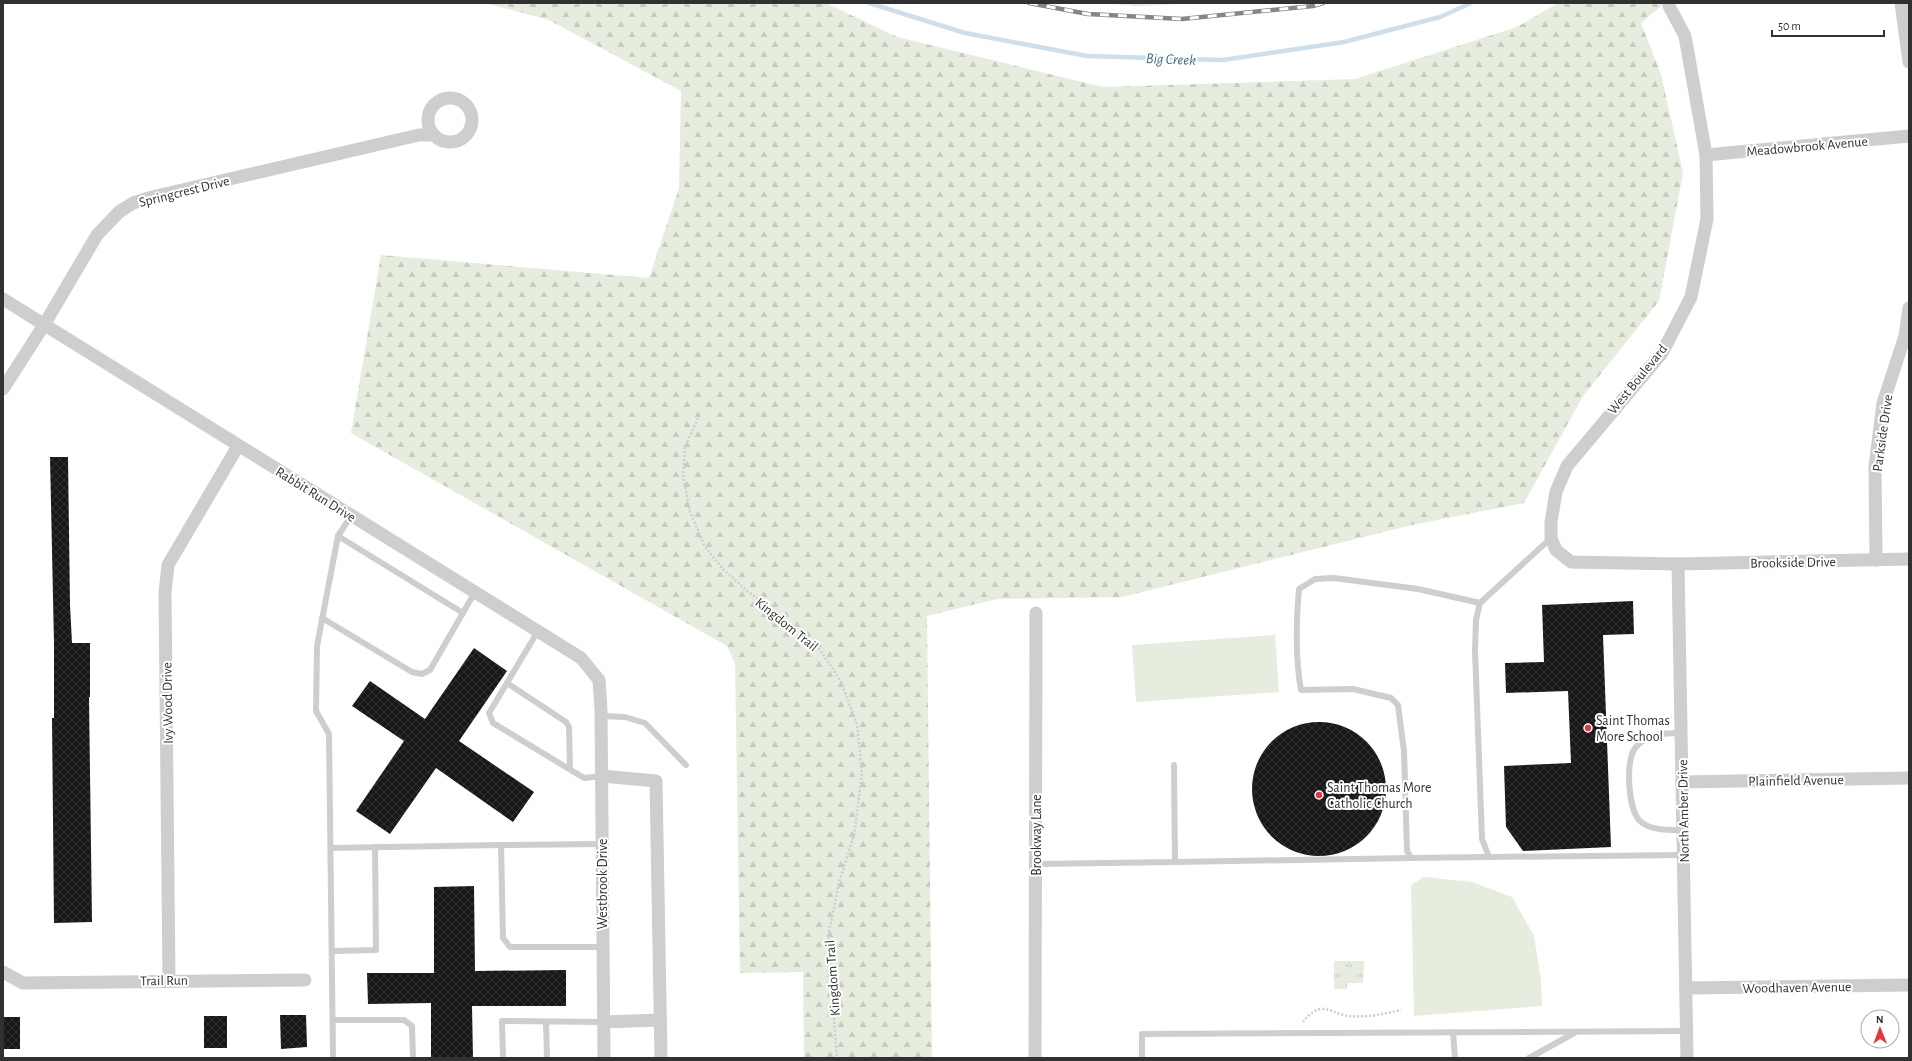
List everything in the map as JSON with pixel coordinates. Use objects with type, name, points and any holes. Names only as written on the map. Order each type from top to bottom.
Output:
[{"type":"street","points":[[1901,3],[1909,62]]},
{"type":"street","name":"West Boulevard","points":[[1551,538],[1556,492],[1567,466],[1662,353],[1691,297],[1707,220],[1706,155],[1685,36],[1669,6]]},
{"type":"street","name":"Springcrest Drive","points":[[3,389],[44,325],[98,235],[119,212],[133,203],[152,197],[406,138],[420,135],[434,135]]},
{"type":"street","name":"Meadowbrook Avenue","points":[[1706,155],[1909,136]]},
{"type":"street","name":"Rabbit Run Drive","points":[[3,299],[581,658],[599,680],[601,713]]},
{"type":"street","name":"Parkside Drive","points":[[1876,560],[1875,466],[1883,403],[1907,336],[1909,308]]},
{"type":"street","name":"Ivy Wood Drive","points":[[169,980],[166,601],[168,565],[238,446]]},
{"type":"street","points":[[1551,538],[1556,550],[1571,562],[1678,564]]},
{"type":"street","name":"Brookside Drive","points":[[1678,564],[1909,559]]},
{"type":"street","name":"North Amber Drive","points":[[1678,564],[1687,1058]]},
{"type":"street","name":"Brookway Lane","points":[[1035,1058],[1036,613]]},
{"type":"street","name":"Westbrook Drive","points":[[601,713],[604,1058]]},
{"type":"street","points":[[602,776],[656,781],[660,1058]]},
{"type":"street","name":"Plainfield Avenue","points":[[1682,782],[1909,778]]},
{"type":"street","name":"Trail Run","points":[[3,972],[23,983],[169,980],[305,980]]},
{"type":"street","name":"Woodhaven Avenue","points":[[1686,988],[1909,985]]},
{"type":"street","points":[[603,1022],[660,1020]]},
{"type":"lane","points":[[333,1058],[329,734],[316,711],[317,646],[338,536],[351,516]]},
{"type":"lane","points":[[338,536],[463,613]]},
{"type":"lane","points":[[1489,857],[1482,839],[1475,650],[1476,620],[1480,603],[1551,538]]},
{"type":"lane","points":[[1411,858],[1407,851],[1404,752],[1398,705],[1391,698],[1353,689],[1301,690],[1298,670],[1296,613],[1298,589],[1315,579],[1334,578],[1418,589],[1480,603]]},
{"type":"lane","points":[[322,618],[412,672],[422,674],[430,670],[475,592]]},
{"type":"lane","points":[[538,631],[489,713],[493,723],[584,778],[602,776]]},
{"type":"lane","points":[[507,683],[566,722],[570,727],[570,770]]},
{"type":"lane","points":[[601,713],[625,717],[645,723],[686,765]]},
{"type":"lane","points":[[1681,733],[1658,733],[1636,747],[1631,762],[1630,790],[1631,801],[1639,820],[1646,825],[1663,829],[1683,830]]},
{"type":"lane","points":[[1174,765],[1175,862]]},
{"type":"lane","points":[[331,848],[602,844]]},
{"type":"lane","points":[[501,845],[503,938],[506,943],[510,947],[603,947]]},
{"type":"lane","points":[[332,951],[376,950],[375,847]]},
{"type":"lane","points":[[1036,864],[1684,855]]},
{"type":"lane","points":[[333,1020],[404,1020],[412,1026],[413,1058]]},
{"type":"lane","points":[[503,1058],[502,1021],[603,1022]]},
{"type":"lane","points":[[546,1022],[547,1058]]},
{"type":"lane","points":[[1529,1058],[1577,1031]]},
{"type":"lane","points":[[1142,1058],[1142,1034],[1687,1031]]},
{"type":"lane","points":[[1453,1032],[1455,1058]]},
{"type":"path","name":"Kingdom Trail","points":[[698,418],[685,447],[683,475],[690,512],[704,547],[723,569],[746,590],[796,628],[821,651],[841,682],[857,724],[862,774],[854,835],[839,883],[828,937],[837,1058]]},
{"type":"path","points":[[1303,1022],[1309,1014],[1319,1010],[1329,1009],[1342,1015],[1358,1016],[1384,1015],[1401,1010]]},
{"type":"green space","points":[[485,3],[826,3],[897,37],[1103,87],[1355,79],[1517,27],[1558,3],[1665,3],[1641,23],[1661,74],[1683,173],[1659,301],[1583,396],[1524,503],[1412,525],[1122,597],[997,599],[927,616],[932,1058],[804,1058],[803,972],[740,973],[735,664],[727,646],[351,433],[381,255],[649,278],[679,188],[681,91],[549,20]]},
{"type":"green space","points":[[1100,3],[1204,3],[1137,6]]},
{"type":"green space","points":[[1275,635],[1279,692],[1136,702],[1132,645]]},
{"type":"green space","points":[[1424,877],[1472,882],[1512,897],[1534,936],[1541,980],[1542,1006],[1414,1016],[1411,885]]},
{"type":"green space","points":[[1334,961],[1364,961],[1363,983],[1347,983],[1347,989],[1334,989]]},
{"type":"building","points":[[50,457],[68,457],[72,643],[90,643],[89,697],[92,922],[54,923],[52,718],[54,718],[54,644]]},
{"type":"building","name":"Saint Thomas More School","points":[[1633,601],[1634,634],[1603,635],[1611,847],[1523,851],[1506,827],[1504,766],[1571,763],[1568,691],[1506,693],[1505,663],[1544,662],[1542,605]]},
{"type":"building","points":[[474,648],[507,671],[459,741],[534,792],[513,822],[436,768],[390,834],[356,811],[404,741],[352,706],[370,681],[425,719]]},
{"type":"building","name":"Saint Thomas More Catholic Church","points":[[1319,722],[1344,727],[1366,742],[1381,764],[1386,789],[1381,814],[1366,836],[1344,851],[1319,856],[1294,851],[1272,836],[1257,814],[1252,789],[1257,764],[1272,742],[1294,727]]},
{"type":"building","points":[[474,886],[475,971],[566,970],[566,1006],[472,1006],[473,1058],[431,1058],[431,1003],[368,1004],[367,973],[434,973],[434,887]]},
{"type":"building","points":[[280,1015],[306,1015],[307,1047],[281,1049]]},
{"type":"building","points":[[204,1016],[227,1016],[227,1048],[204,1048]]},
{"type":"building","points":[[3,1017],[20,1017],[20,1049],[3,1049]]},
{"type":"waterway","name":"Big Creek","points":[[869,3],[965,33],[1087,56],[1223,60],[1344,42],[1440,17],[1471,3]]},
{"type":"railway","points":[[1029,3],[1088,14],[1182,19],[1313,6],[1323,3]]},
{"type":"place","name":"Saint Thomas More School","points":[[1588,728]]},
{"type":"place","name":"Saint Thomas More Catholic Church","points":[[1319,795]]}]
